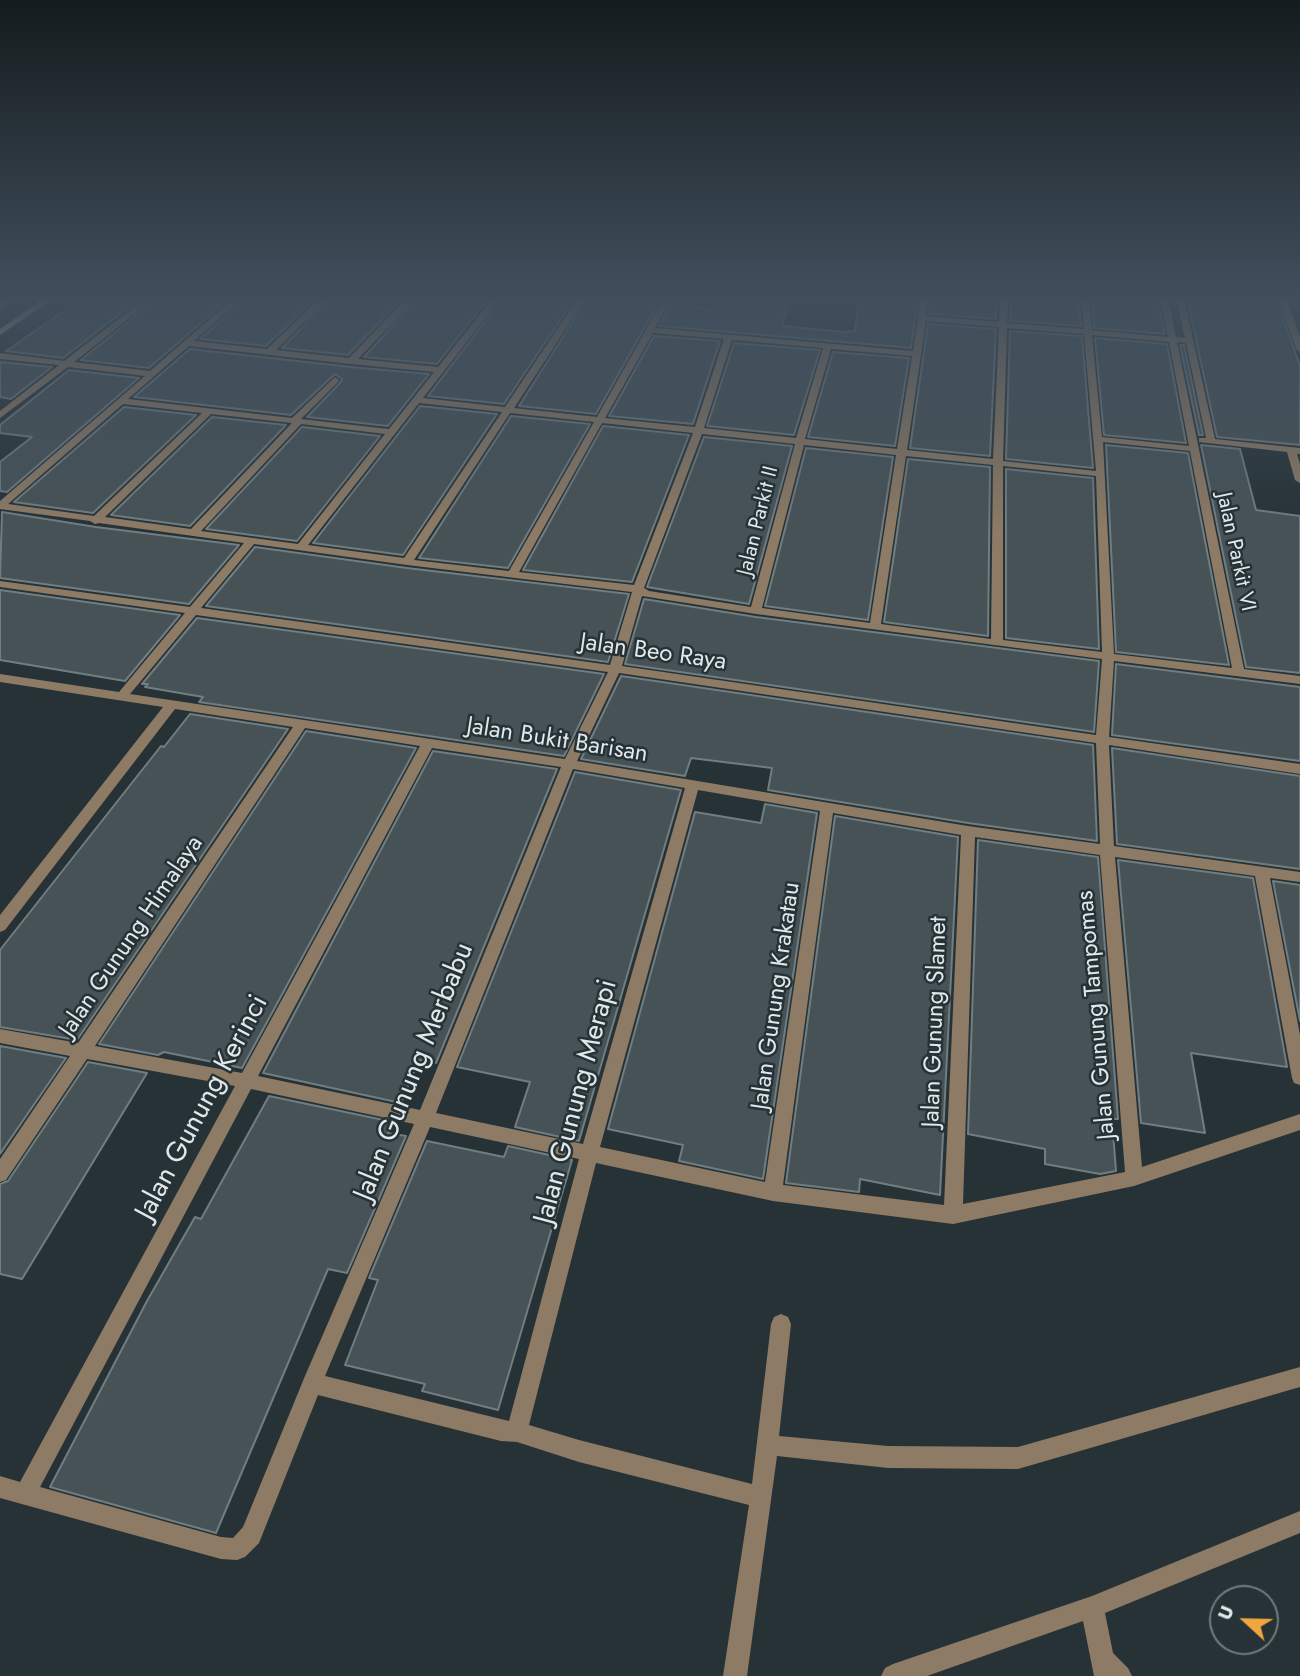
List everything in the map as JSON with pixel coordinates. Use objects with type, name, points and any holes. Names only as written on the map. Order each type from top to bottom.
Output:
[{"type":"street","points":[[0,415],[50,376]]},
{"type":"street","points":[[0,506],[149,376]]},
{"type":"street","points":[[300,547],[434,376]]},
{"type":"street","points":[[407,562],[529,376]]},
{"type":"street","points":[[513,573],[625,376]]},
{"type":"street","name":"Jalan Gunung Merbabu","points":[[24,1495],[222,1548],[237,1549],[251,1535],[309,1391],[426,1118],[569,764],[615,669],[638,589],[716,376]]},
{"type":"street","name":"Jalan Parkit II","points":[[756,611],[819,376]]},
{"type":"street","points":[[875,627],[914,376]]},
{"type":"street","points":[[997,643],[998,463],[1002,376]]},
{"type":"street","name":"Jalan Gunung Tampomas","points":[[1092,376],[1101,474],[1108,656],[1102,741],[1107,849],[1133,1178]]},
{"type":"street","name":"Jalan Parkit VI","points":[[1180,376],[1239,673]]},
{"type":"street","points":[[1197,376],[1211,440]]},
{"type":"street","points":[[192,534],[335,380]]},
{"type":"street","points":[[1183,389],[1200,391]]},
{"type":"street","points":[[416,400],[1101,474]]},
{"type":"street","points":[[120,401],[391,432]]},
{"type":"street","points":[[95,521],[209,411]]},
{"type":"street","points":[[1098,439],[1194,444],[1211,440],[1295,450],[1300,480]]},
{"type":"street","points":[[0,506],[407,562],[638,589],[646,594],[875,627],[1300,680]]},
{"type":"street","points":[[121,697],[251,541]]},
{"type":"street","name":"Jalan Beo Raya","points":[[0,584],[615,669],[1300,769]]},
{"type":"street","name":"Jalan Bukit Barisan","points":[[0,678],[428,745],[569,764],[968,831],[1300,877]]},
{"type":"street","points":[[0,926],[172,705]]},
{"type":"street","name":"Jalan Gunung Himalaya","points":[[0,1174],[301,725]]},
{"type":"street","name":"Jalan Gunung Kerinci","points":[[24,1495],[428,745]]},
{"type":"street","name":"Jalan Gunung Merapi","points":[[517,1432],[589,1154],[692,786]]},
{"type":"street","name":"Jalan Gunung Krakatau","points":[[773,1192],[827,808]]},
{"type":"street","name":"Jalan Gunung Slamet","points":[[953,1215],[968,831]]},
{"type":"street","points":[[1261,871],[1300,1078]]},
{"type":"street","points":[[0,1036],[248,1081],[773,1192],[953,1215],[1133,1178],[1300,1122]]},
{"type":"street","points":[[735,1676],[768,1445],[780,1324]]},
{"type":"street","points":[[768,1445],[888,1457],[1017,1458],[1300,1377]]},
{"type":"street","points":[[309,1391],[501,1431],[517,1432],[579,1451],[760,1497]]},
{"type":"street","points":[[0,1486],[24,1495]]},
{"type":"street","points":[[893,1676],[1092,1607],[1300,1522]]},
{"type":"street","points":[[1092,1607],[1110,1671]]},
{"type":"building","points":[[0,376],[40,376],[11,399],[0,397]]},
{"type":"building","points":[[61,376],[139,378],[7,492],[0,491],[0,462],[32,437],[0,433],[0,425]]},
{"type":"building","points":[[158,376],[333,376],[291,415],[134,397]]},
{"type":"building","points":[[338,376],[427,376],[388,426],[307,417],[342,379]]},
{"type":"building","points":[[443,376],[523,376],[504,404],[428,396]]},
{"type":"building","points":[[538,376],[617,376],[596,414],[519,406]]},
{"type":"building","points":[[631,376],[709,376],[693,424],[609,416]]},
{"type":"building","points":[[723,376],[812,376],[794,435],[707,426]]},
{"type":"building","points":[[826,376],[906,376],[895,446],[808,437]]},
{"type":"building","points":[[920,376],[994,376],[990,456],[910,448]]},
{"type":"building","points":[[1009,376],[1085,376],[1093,468],[1006,459]]},
{"type":"building","points":[[1099,376],[1173,376],[1186,443],[1104,435]]},
{"type":"building","points":[[1187,376],[1191,376],[1203,435],[1199,435]]},
{"type":"building","points":[[1204,376],[1300,376],[1300,445],[1217,437]]},
{"type":"building","points":[[420,406],[497,414],[403,555],[313,543]]},
{"type":"building","points":[[124,407],[196,415],[93,513],[14,502]]},
{"type":"building","points":[[511,416],[590,424],[508,568],[419,558]]},
{"type":"building","points":[[212,417],[286,425],[190,526],[111,515]]},
{"type":"building","points":[[603,426],[689,435],[632,582],[523,570]]},
{"type":"building","points":[[302,427],[380,436],[297,541],[206,529]]},
{"type":"building","points":[[704,437],[792,446],[749,604],[647,587]]},
{"type":"building","points":[[1106,445],[1188,453],[1229,665],[1116,652]]},
{"type":"building","points":[[1201,445],[1240,449],[1256,510],[1300,516],[1300,673],[1246,667]]},
{"type":"building","points":[[806,448],[893,457],[868,620],[765,606]]},
{"type":"building","points":[[908,459],[990,467],[988,636],[884,622]]},
{"type":"building","points":[[1006,469],[1093,478],[1099,649],[1006,638]]},
{"type":"building","points":[[2,512],[239,545],[189,604],[0,578]]},
{"type":"building","points":[[255,547],[629,594],[608,662],[206,606]]},
{"type":"building","points":[[0,590],[180,615],[125,681],[0,660]]},
{"type":"building","points":[[644,599],[756,617],[1099,661],[1094,732],[625,664]]},
{"type":"building","points":[[197,618],[604,674],[564,756],[199,702],[203,697],[145,687],[148,684],[142,684]]},
{"type":"building","points":[[1116,664],[1300,687],[1300,761],[1112,735]]},
{"type":"building","points":[[621,676],[1093,745],[1097,841],[768,790],[772,768],[691,758],[685,776],[581,759]]},
{"type":"building","points":[[190,714],[288,729],[77,1040],[0,1027],[0,950],[161,746],[164,747]]},
{"type":"building","points":[[306,731],[416,748],[242,1068],[164,1052],[158,1055],[99,1044]]},
{"type":"building","points":[[1112,748],[1300,776],[1300,869],[1117,844]]},
{"type":"building","points":[[433,751],[557,769],[436,1063],[419,1060],[401,1103],[263,1073]]},
{"type":"building","points":[[575,772],[681,790],[579,1141],[515,1127],[530,1082],[457,1067]]},
{"type":"building","points":[[765,804],[817,813],[763,1179],[679,1161],[683,1145],[608,1129],[695,812],[761,823]]},
{"type":"building","points":[[835,816],[958,837],[940,1195],[860,1179],[859,1192],[786,1183]]},
{"type":"building","points":[[978,840],[1098,857],[1118,1119],[1112,1119],[1116,1171],[1100,1174],[1045,1164],[1045,1149],[968,1134]]},
{"type":"building","points":[[1118,860],[1253,878],[1287,1067],[1191,1053],[1205,1133],[1141,1123]]},
{"type":"building","points":[[1273,881],[1300,885],[1300,1021]]},
{"type":"building","points":[[0,1046],[66,1058],[0,1154]]},
{"type":"building","points":[[88,1062],[147,1073],[22,1279],[0,1274],[0,1184],[8,1181]]},
{"type":"building","points":[[269,1096],[393,1122],[388,1133],[406,1136],[347,1273],[328,1269],[216,1533],[50,1487],[147,1301],[195,1217],[201,1219]]},
{"type":"building","points":[[427,1141],[504,1157],[508,1146],[572,1160],[498,1410],[422,1391],[425,1384],[345,1365],[378,1280],[369,1278]]}]
